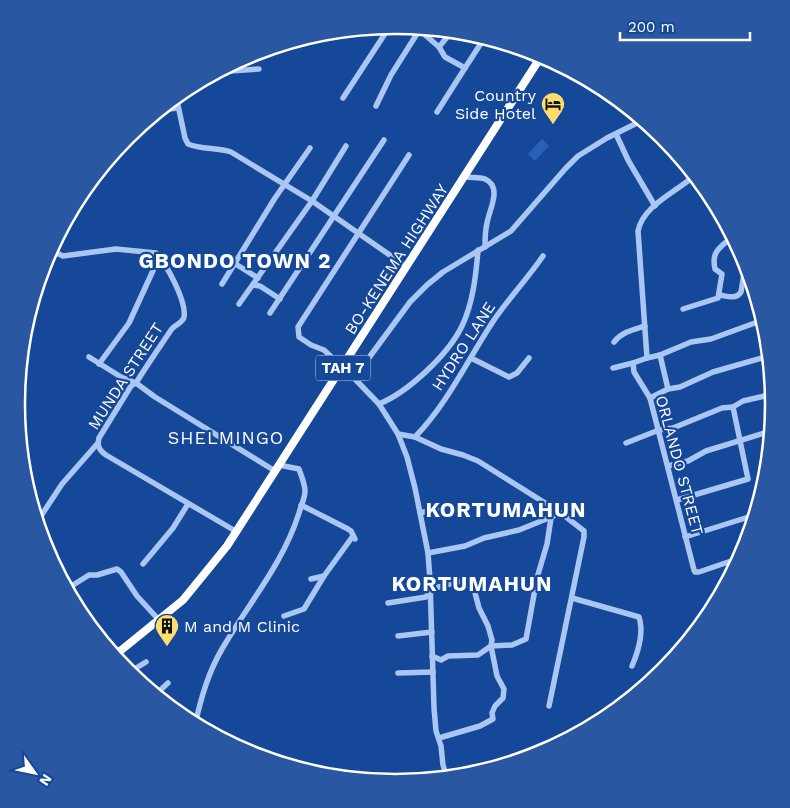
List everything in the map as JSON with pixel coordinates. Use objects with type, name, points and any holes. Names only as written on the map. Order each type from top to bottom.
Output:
[{"type":"highway","name":"BO-KENEMA HIGHWAY","points":[[120,651],[183,600],[216,561],[237,532],[538,63]]},
{"type":"street","points":[[343,98],[384,34]]},
{"type":"street","points":[[376,106],[414,35]]},
{"type":"street","points":[[426,36],[439,47],[445,57],[465,68]]},
{"type":"street","points":[[439,47],[447,38]]},
{"type":"street","points":[[437,112],[481,44]]},
{"type":"street","points":[[235,70],[259,68]]},
{"type":"street","points":[[177,105],[188,144],[198,147],[221,148],[231,152],[335,216],[406,267]]},
{"type":"street","points":[[172,109],[178,108]]},
{"type":"street","points":[[354,378],[410,302],[427,284],[443,272],[511,231],[578,156],[589,148],[636,124]]},
{"type":"street","points":[[616,134],[628,160],[655,206]]},
{"type":"street","points":[[270,313],[384,140]]},
{"type":"street","points":[[239,304],[312,201],[346,146]]},
{"type":"street","points":[[222,284],[284,185],[310,148]]},
{"type":"street","points":[[409,154],[308,311],[298,327],[297,333],[299,337],[311,345],[324,350],[344,366],[379,404],[398,434],[407,457],[428,554],[431,589],[434,708],[436,731],[446,771]]},
{"type":"street","points":[[465,177],[485,179],[492,184],[494,190],[486,226],[485,247]]},
{"type":"street","points":[[647,358],[638,231],[640,221],[655,206],[689,179]]},
{"type":"street","points":[[683,309],[716,300],[719,294],[722,274],[715,269],[714,253],[727,241]]},
{"type":"street","points":[[57,253],[64,256],[116,249],[156,253],[160,258],[129,323],[100,364]]},
{"type":"street","points":[[379,404],[409,387],[436,360],[462,326],[471,297],[478,250]]},
{"type":"street","name":"HYDRO LANE","points":[[415,437],[451,391],[499,313],[530,276],[543,256]]},
{"type":"street","name":"MUNDA STREET","points":[[160,258],[170,274],[184,307],[184,316],[182,321],[173,327],[136,383],[126,393],[99,438],[99,449],[106,455],[237,532]]},
{"type":"street","points":[[234,263],[258,278]]},
{"type":"street","points":[[719,294],[734,297],[739,295],[743,280]]},
{"type":"street","points":[[253,286],[260,286],[280,299]]},
{"type":"street","points":[[613,368],[660,355],[691,342],[711,339],[756,323]]},
{"type":"street","points":[[614,342],[627,331],[645,326]]},
{"type":"street","points":[[660,355],[668,389]]},
{"type":"street","points":[[89,357],[121,377],[136,383],[155,397],[277,468],[299,469],[305,490],[296,520],[280,559],[213,666],[201,699],[198,717]]},
{"type":"street","points":[[470,358],[509,378],[517,373],[529,358]]},
{"type":"street","points":[[650,398],[713,372],[762,358]]},
{"type":"street","name":"ORLANDO STREET","points":[[633,363],[634,372],[650,398],[694,570],[699,572],[730,561]]},
{"type":"street","points":[[626,443],[659,430],[673,428],[722,408],[733,407],[743,401],[765,396]]},
{"type":"street","points":[[677,500],[748,479],[733,407]]},
{"type":"street","points":[[398,434],[415,437],[441,449],[478,461],[560,513],[584,531],[549,706]]},
{"type":"street","points":[[668,466],[688,461],[706,451],[764,434]]},
{"type":"street","points":[[42,514],[62,484],[98,443]]},
{"type":"street","points":[[144,564],[173,528],[188,504]]},
{"type":"street","points":[[284,616],[304,609],[324,576],[354,538],[348,529],[301,505]]},
{"type":"street","points":[[420,513],[449,505]]},
{"type":"street","points":[[428,554],[465,546],[484,538],[519,530],[560,513]]},
{"type":"street","points":[[432,656],[441,660],[448,656],[478,655],[491,646],[512,645],[526,639],[537,578],[547,544],[551,518]]},
{"type":"street","points":[[685,537],[747,518]]},
{"type":"street","points":[[73,585],[89,575],[97,575],[117,569],[159,620]]},
{"type":"street","points":[[311,579],[324,576]]},
{"type":"street","points":[[388,602],[426,597],[431,589],[465,580],[474,589],[479,608],[488,626],[498,676],[504,689],[503,698],[495,706],[492,713],[493,719],[480,726],[439,738]]},
{"type":"street","points":[[572,598],[639,616],[641,622],[638,651],[632,666]]},
{"type":"street","points":[[398,636],[432,632]]},
{"type":"street","points":[[136,668],[146,662]]},
{"type":"street","points":[[398,673],[433,672]]},
{"type":"street","points":[[160,690],[168,683]]},
{"type":"shaded area","points":[[542,139],[549,146],[535,161],[528,154]]},
{"type":"place","name":"Country Side Hotel","points":[[553,125]]},
{"type":"place","name":"M and M Clinic","points":[[167,647]]},
{"type":"district","name":"GBONDO TOWN 2","points":[[235,261]]},
{"type":"district","name":"SHELMINGO","points":[[226,438]]},
{"type":"district","name":"KORTUMAHUN","points":[[506,510]]},
{"type":"district","name":"KORTUMAHUN","points":[[472,584]]}]
